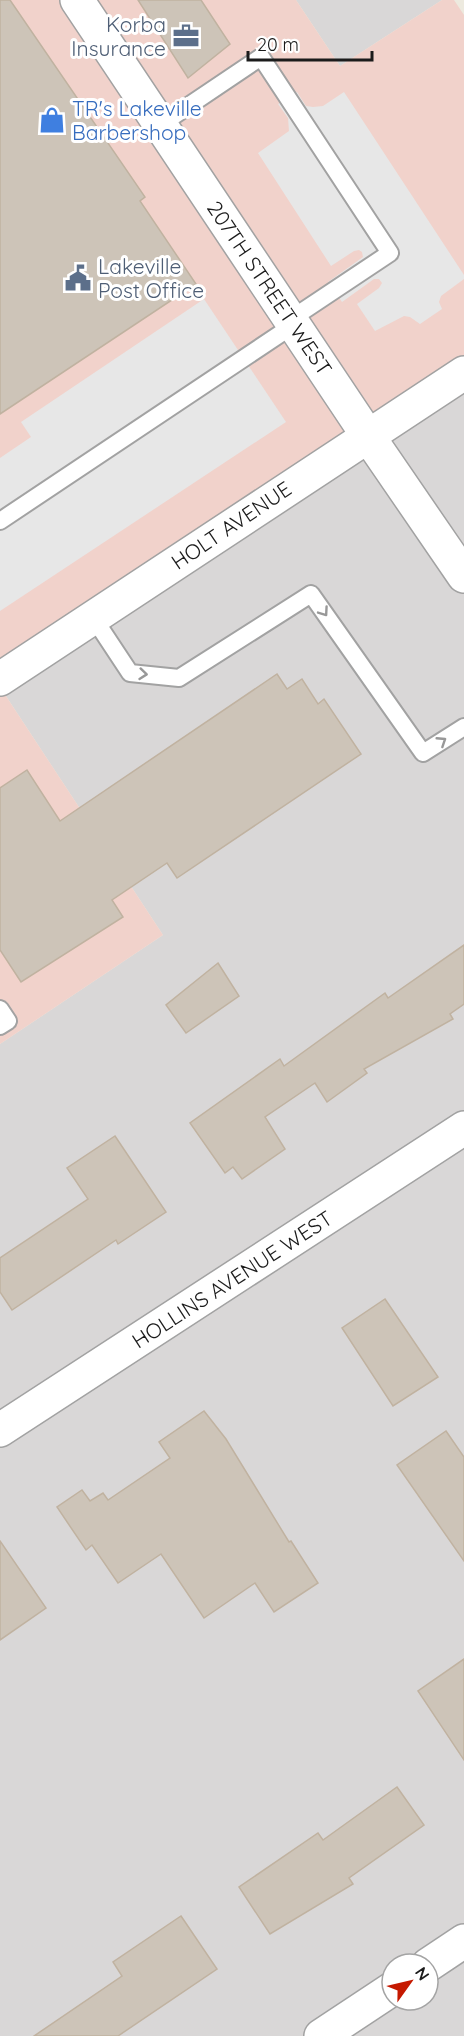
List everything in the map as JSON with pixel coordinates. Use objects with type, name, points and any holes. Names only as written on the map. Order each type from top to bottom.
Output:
[{"type":"street","name":"207TH STREET WEST","points":[[77,0],[464,576]]},
{"type":"street","name":"HOLT AVENUE","points":[[0,680],[464,373]]},
{"type":"street","name":"HOLLINS AVENUE WEST","points":[[0,1430],[464,1128]]},
{"type":"street","points":[[440,1957],[464,1941]]},
{"type":"street","points":[[321,2036],[380,1997]]},
{"type":"lane","points":[[0,521],[390,253],[261,57],[160,124]]},
{"type":"lane","points":[[93,617],[130,673],[179,678],[311,594],[423,753],[464,727]]},
{"type":"lane","points":[[0,1009],[8,1021],[0,1026]]},
{"type":"shaded area","points":[[0,0],[296,0],[340,66],[442,0],[454,0],[464,15],[464,372],[0,679]]},
{"type":"shaded area","points":[[296,0],[442,0],[340,66]]},
{"type":"shaded area","points":[[297,92],[306,106],[313,107],[323,106],[344,92],[464,275],[464,279],[441,296],[439,302],[442,309],[420,324],[404,316],[375,331],[357,304],[379,288],[382,283],[379,279],[374,279],[342,302],[328,282],[363,257],[362,252],[354,251],[331,266],[258,153],[289,131],[288,118],[278,104]]},
{"type":"shaded area","points":[[204,299],[286,422],[0,611],[0,458],[31,437],[21,422]]},
{"type":"shaded area","points":[[464,372],[464,2036],[0,2036],[0,1044],[163,935],[0,687]]},
{"type":"shaded area","points":[[0,687],[163,935],[0,1044]]},
{"type":"building","points":[[0,0],[10,0],[145,197],[140,201],[196,284],[0,414]]},
{"type":"building","points":[[138,0],[201,0],[230,44],[188,78]]},
{"type":"building","points":[[277,674],[287,689],[302,679],[318,704],[324,699],[361,754],[177,878],[167,863],[112,900],[123,917],[21,982],[0,950],[0,788],[27,770],[60,821]]},
{"type":"building","points":[[464,945],[464,1004],[450,1014],[453,1019],[364,1069],[367,1073],[327,1102],[315,1083],[265,1117],[285,1149],[242,1179],[233,1167],[225,1173],[190,1123],[280,1059],[284,1066],[385,993],[388,998]]},
{"type":"building","points":[[218,963],[239,996],[186,1033],[166,1005]]},
{"type":"building","points":[[115,1136],[166,1212],[118,1244],[116,1240],[12,1310],[0,1292],[0,1258],[88,1199],[67,1168]]},
{"type":"building","points":[[385,1299],[438,1377],[393,1406],[342,1328]]},
{"type":"building","points":[[204,1411],[226,1439],[289,1542],[291,1541],[318,1583],[274,1612],[255,1583],[204,1618],[161,1554],[118,1583],[92,1545],[86,1550],[57,1507],[82,1490],[90,1501],[103,1493],[108,1500],[170,1458],[159,1442]]},
{"type":"building","points":[[446,1431],[464,1457],[464,1561],[397,1465]]},
{"type":"building","points":[[0,1541],[46,1608],[0,1640]]},
{"type":"building","points":[[464,1659],[464,1760],[418,1691]]},
{"type":"building","points":[[397,1787],[424,1825],[349,1878],[353,1884],[270,1934],[239,1887],[318,1833],[323,1840]]},
{"type":"building","points":[[181,1916],[217,1969],[118,2036],[34,2036],[122,1976],[113,1962]]},
{"type":"place","name":"Korba Insurance","points":[[186,36]]},
{"type":"place","name":"TR's Lakeville Barbershop","points":[[52,120]]},
{"type":"place","name":"Lakeville Post Office","points":[[78,278]]}]
